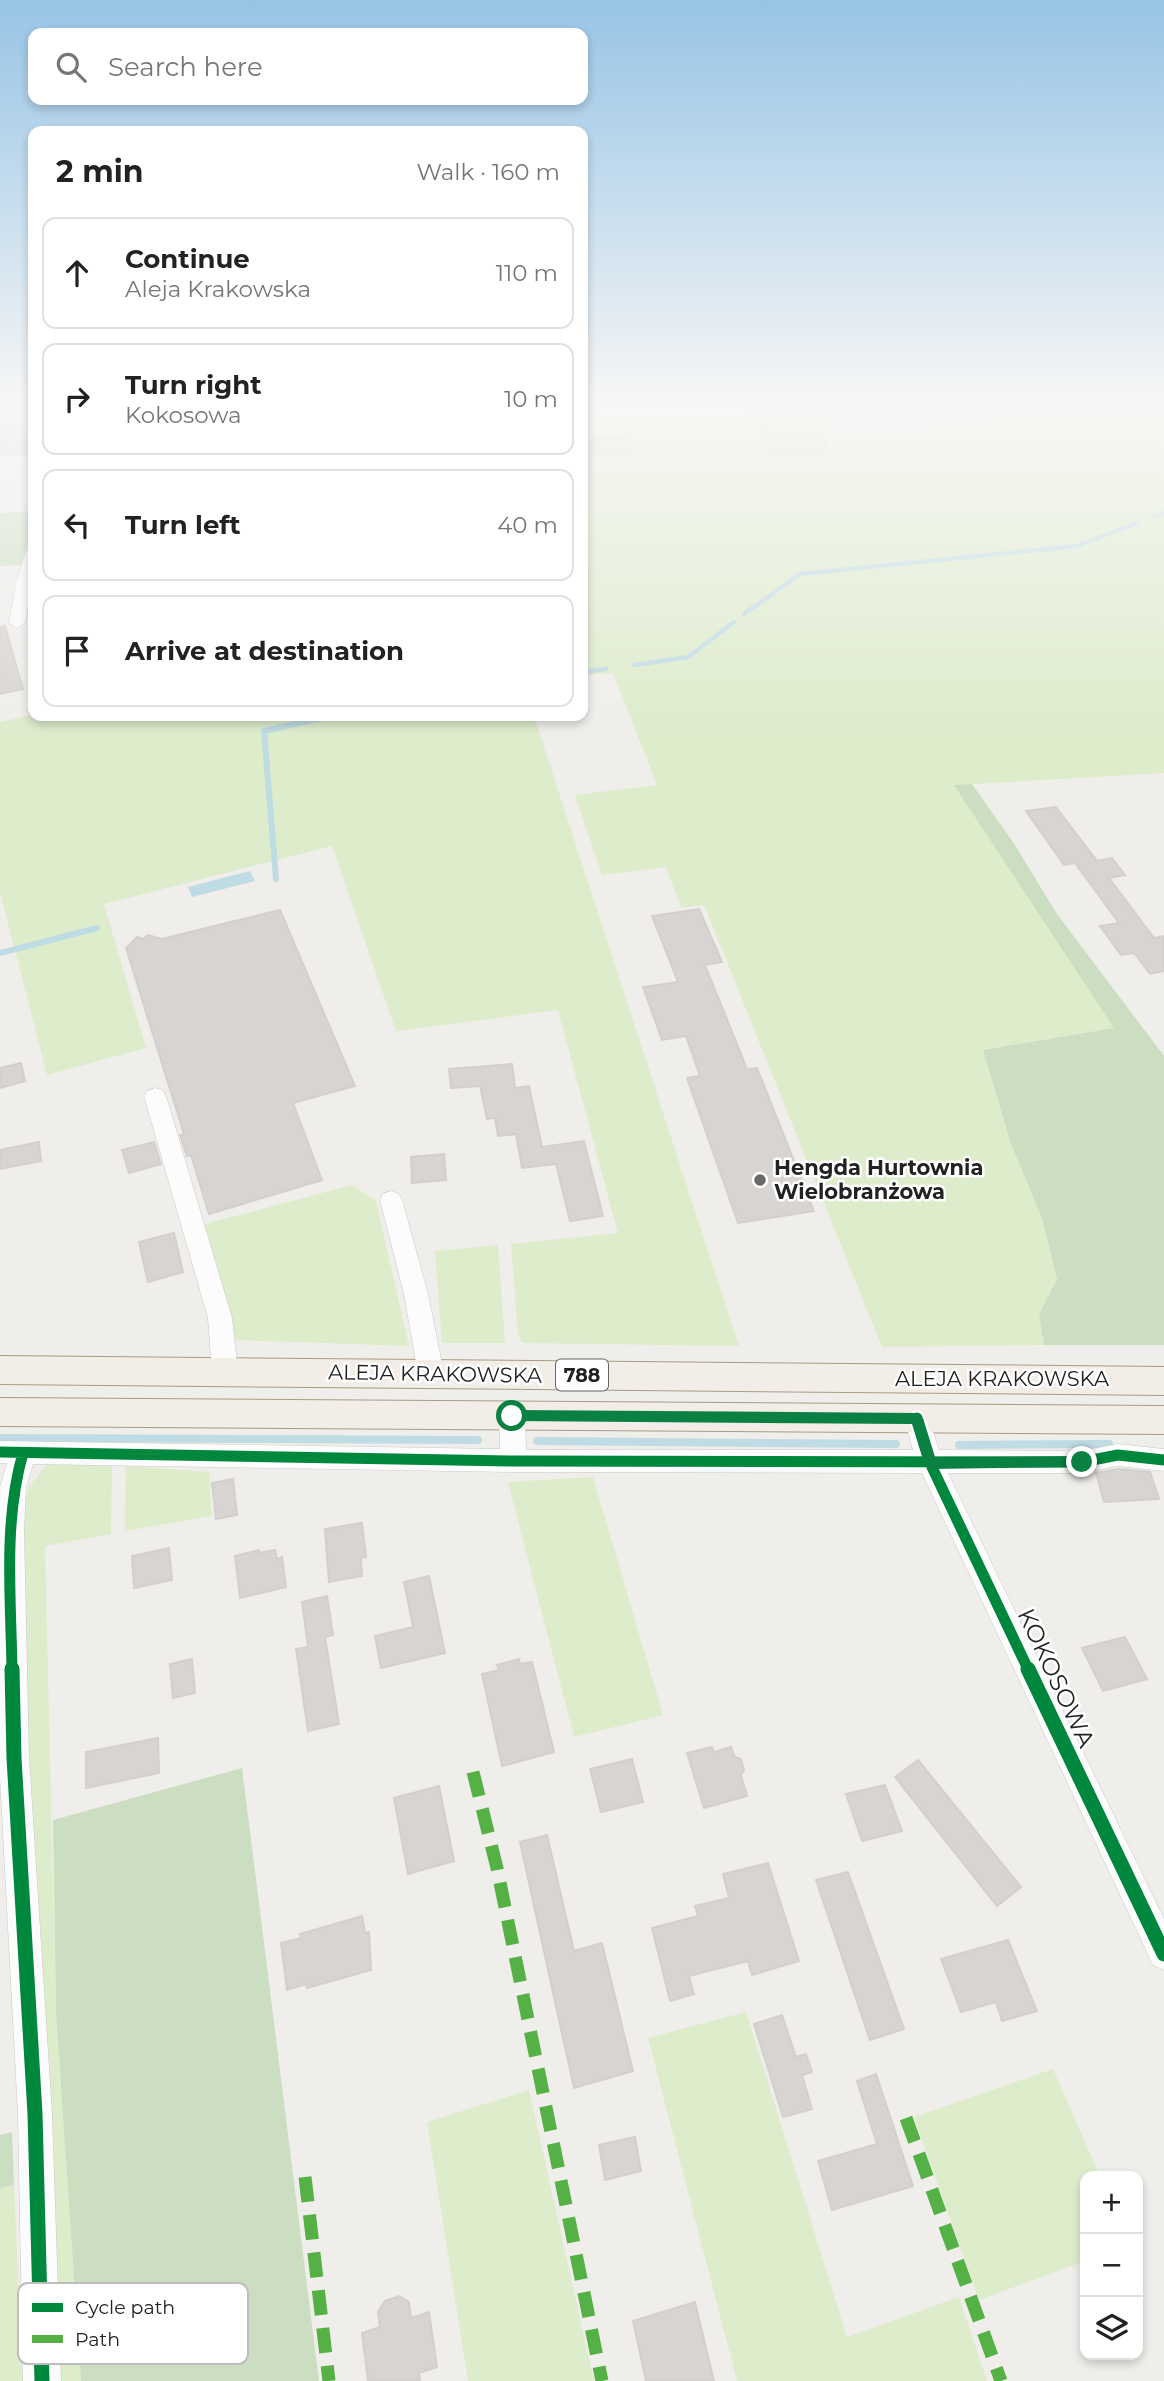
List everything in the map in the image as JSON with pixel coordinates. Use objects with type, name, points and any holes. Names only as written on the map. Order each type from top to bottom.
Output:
[{"type":"main road","name":"ALEJA KRAKOWSKA","points":[[0,1370],[1164,1381]]},
{"type":"main road","name":"ALEJA KRAKOWSKA","points":[[0,1412],[1151,1420]]},
{"type":"street","points":[[17,623],[28,568]]},
{"type":"street","points":[[0,626],[28,622]]},
{"type":"street","points":[[155,1096],[220,1318],[225,1372]]},
{"type":"street","points":[[391,1199],[416,1294],[431,1374]]},
{"type":"street","points":[[512,1416],[513,1461]]},
{"type":"street","name":"KOKOSOWA","points":[[917,1418],[930,1463],[1164,1954]]},
{"type":"street","points":[[39,2283],[35,2114],[14,1758],[11,1452],[513,1461],[1082,1462],[1118,1455],[1156,1459],[1151,1420]]},
{"type":"green space","points":[[0,516],[28,516],[28,548],[21,565],[0,566]]},
{"type":"green space","points":[[588,516],[1164,516],[1164,773],[955,785],[1115,1028],[983,1050],[1011,1144],[1042,1218],[1057,1279],[1039,1314],[1044,1345],[882,1347],[704,905],[681,908],[666,867],[602,875],[575,795],[657,785],[613,673],[588,676]]},
{"type":"green space","points":[[28,716],[28,721],[536,721],[739,1346],[523,1343],[518,1334],[511,1244],[618,1233],[558,1010],[396,1031],[332,846],[104,904],[146,1048],[47,1075],[0,892],[0,722]]},
{"type":"green space","points":[[972,784],[1013,842],[1057,914],[1164,1056],[1164,1345],[1044,1345],[1039,1314],[1057,1279],[1042,1218],[1011,1144],[983,1050],[1114,1028],[954,785]]},
{"type":"green space","points":[[352,1185],[376,1201],[409,1346],[235,1340],[201,1225]]},
{"type":"green space","points":[[498,1245],[505,1343],[442,1343],[435,1251]]},
{"type":"green space","points":[[47,1464],[112,1465],[111,1534],[45,1546],[56,2013],[74,2283],[53,2283],[23,1688],[24,1505],[29,1487]]},
{"type":"green space","points":[[126,1466],[209,1472],[212,1516],[125,1531]]},
{"type":"green space","points":[[593,1477],[663,1715],[574,1737],[508,1482]]},
{"type":"green space","points":[[242,1768],[319,2381],[81,2381],[80,2364],[248,2364],[248,2283],[74,2283],[56,2013],[53,1820]]},
{"type":"green space","points":[[746,2012],[847,2337],[959,2297],[987,2381],[737,2381],[648,2038]]},
{"type":"green space","points":[[1053,2069],[1098,2171],[1080,2171],[1080,2263],[979,2300],[914,2117]]},
{"type":"green space","points":[[529,2090],[594,2381],[468,2381],[427,2122]]},
{"type":"green space","points":[[12,2132],[14,2185],[0,2188],[0,2135]]},
{"type":"green space","points":[[14,2185],[18,2283],[18,2364],[22,2364],[23,2381],[0,2381],[0,2188]]},
{"type":"green space","points":[[57,2364],[80,2364],[81,2381],[58,2381]]},
{"type":"water","points":[[250,871],[255,881],[192,897],[188,887]]},
{"type":"building","points":[[5,626],[23,689],[0,694],[0,627]]},
{"type":"building","points":[[1056,807],[1097,861],[1112,858],[1125,875],[1109,878],[1154,938],[1164,936],[1164,971],[1150,974],[1134,953],[1121,955],[1100,926],[1119,923],[1075,863],[1064,865],[1026,811]]},
{"type":"building","points":[[699,909],[722,962],[705,965],[747,1069],[757,1068],[814,1211],[738,1223],[687,1078],[700,1076],[686,1036],[662,1040],[643,987],[678,982],[652,916]]},
{"type":"building","points":[[280,910],[355,1086],[293,1103],[322,1180],[209,1214],[191,1155],[187,1156],[180,1135],[184,1134],[126,948],[137,937],[143,939],[148,935],[162,939]]},
{"type":"building","points":[[21,1063],[25,1081],[0,1088],[0,1068]]},
{"type":"building","points":[[512,1064],[515,1088],[529,1086],[542,1147],[584,1141],[603,1216],[570,1221],[556,1164],[522,1168],[516,1134],[498,1136],[495,1118],[487,1119],[480,1086],[451,1088],[449,1069]]},
{"type":"building","points":[[39,1142],[41,1161],[0,1169],[0,1150]]},
{"type":"building","points":[[154,1142],[161,1164],[129,1173],[122,1150]]},
{"type":"building","points":[[444,1154],[446,1180],[412,1183],[411,1157]]},
{"type":"building","points":[[174,1233],[183,1272],[148,1282],[139,1242]]},
{"type":"building","points":[[1118,1469],[1150,1472],[1159,1499],[1104,1502],[1096,1473]]},
{"type":"building","points":[[233,1479],[237,1515],[216,1519],[212,1483]]},
{"type":"building","points":[[362,1523],[366,1557],[361,1558],[362,1576],[329,1582],[325,1529]]},
{"type":"building","points":[[169,1548],[172,1580],[134,1588],[132,1556]]},
{"type":"building","points":[[259,1550],[259,1553],[275,1550],[277,1559],[282,1557],[286,1587],[240,1598],[235,1556]]},
{"type":"building","points":[[429,1576],[445,1653],[381,1668],[375,1636],[413,1627],[404,1582]]},
{"type":"building","points":[[327,1596],[333,1635],[325,1637],[339,1724],[308,1731],[296,1649],[308,1647],[302,1602]]},
{"type":"building","points":[[1125,1637],[1147,1679],[1103,1691],[1082,1648]]},
{"type":"building","points":[[192,1659],[195,1693],[173,1698],[170,1664]]},
{"type":"building","points":[[519,1659],[520,1664],[532,1662],[554,1752],[502,1766],[482,1674],[499,1670],[497,1665]]},
{"type":"building","points":[[158,1738],[159,1773],[86,1788],[86,1752]]},
{"type":"building","points":[[712,1747],[714,1752],[731,1747],[735,1757],[741,1759],[744,1770],[741,1775],[747,1796],[704,1808],[687,1753]]},
{"type":"building","points":[[632,1759],[643,1802],[601,1812],[590,1769]]},
{"type":"building","points":[[918,1760],[1021,1887],[997,1906],[895,1777]]},
{"type":"building","points":[[885,1785],[902,1831],[862,1841],[846,1794]]},
{"type":"building","points":[[439,1786],[454,1861],[408,1874],[394,1798]]},
{"type":"building","points":[[547,1835],[574,1951],[602,1943],[633,2071],[574,2088],[520,1842]]},
{"type":"building","points":[[768,1863],[799,1961],[752,1975],[748,1961],[689,1976],[694,1994],[670,2001],[652,1928],[698,1916],[695,1906],[729,1898],[723,1874]]},
{"type":"building","points":[[848,1872],[904,2029],[870,2040],[816,1880]]},
{"type":"building","points":[[362,1916],[365,1933],[369,1932],[371,1970],[307,1988],[306,1984],[287,1990],[281,1943],[301,1938],[300,1934]]},
{"type":"building","points":[[1008,1940],[1037,2011],[1002,2021],[996,2002],[961,2012],[941,1959]]},
{"type":"building","points":[[782,2015],[796,2057],[806,2054],[812,2072],[802,2075],[812,2109],[783,2117],[754,2024]]},
{"type":"building","points":[[876,2074],[913,2186],[832,2210],[818,2161],[877,2144],[857,2081]]},
{"type":"building","points":[[635,2137],[641,2171],[605,2180],[599,2145]]},
{"type":"building","points":[[399,2296],[409,2302],[411,2318],[429,2312],[437,2367],[419,2373],[420,2381],[368,2381],[362,2333],[380,2327],[378,2312],[385,2301]]},
{"type":"building","points":[[695,2302],[714,2381],[646,2381],[633,2321]]},
{"type":"waterway","points":[[744,614],[800,574],[1077,546],[1137,523]]},
{"type":"waterway","points":[[634,665],[688,657],[734,622]]},
{"type":"waterway","points":[[588,671],[606,669]]},
{"type":"waterway","points":[[276,879],[264,731],[308,721]]},
{"type":"waterway","points":[[0,953],[97,928]]},
{"type":"waterway","points":[[0,1438],[478,1440]]},
{"type":"waterway","points":[[537,1441],[896,1444]]},
{"type":"waterway","points":[[959,1445],[1109,1444]]},
{"type":"marked path","points":[[473,1772],[497,1868],[602,2381]]},
{"type":"marked path","points":[[906,2118],[1001,2381]]},
{"type":"marked path","points":[[305,2177],[329,2381]]},
{"type":"cycle path","points":[[917,1418],[930,1463],[1164,1954]]},
{"type":"cycle path","points":[[0,1452],[513,1461],[1082,1462],[1118,1455],[1164,1460]]},
{"type":"cycle path","points":[[23,1453],[13,1488],[10,1531],[14,1758],[35,2114],[39,2283]]},
{"type":"cycle path","points":[[42,2364],[42,2381]]},
{"type":"place","name":"Hengda Hurtownia Wielobranżowa","points":[[760,1180]]},
{"type":"route","points":[[512,1416],[917,1418],[930,1463],[1082,1462]]}]
